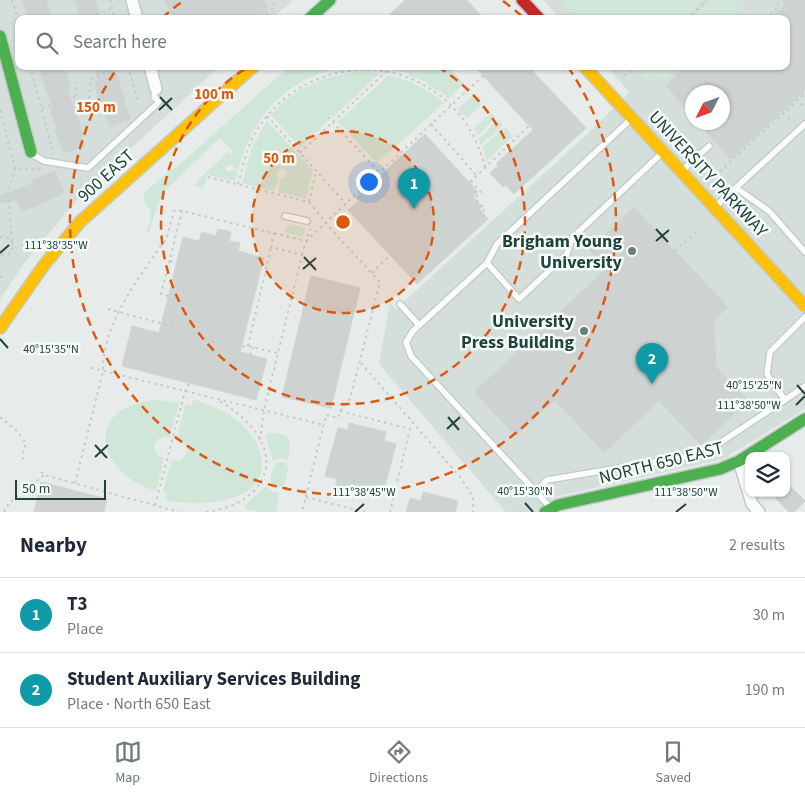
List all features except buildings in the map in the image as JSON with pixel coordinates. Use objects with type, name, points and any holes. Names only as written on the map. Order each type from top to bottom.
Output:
[{"type":"main road","points":[[313,15],[330,0]]},
{"type":"main road","points":[[522,0],[536,15]]},
{"type":"main road","points":[[0,36],[31,152]]},
{"type":"main road","name":"900 EAST","points":[[0,328],[38,273],[80,222],[250,70]]},
{"type":"main road","name":"UNIVERSITY PARKWAY","points":[[588,70],[805,306]]},
{"type":"main road","name":"NORTH 650 EAST","points":[[548,510],[720,469],[739,462],[805,419]]},
{"type":"street","points":[[132,0],[136,15]]},
{"type":"street","points":[[151,70],[156,89]]},
{"type":"street","points":[[739,462],[752,504],[759,512]]},
{"type":"lane","points":[[31,152],[32,156],[48,161],[88,168],[157,104],[159,101],[154,97],[156,89]]},
{"type":"lane","points":[[548,510],[536,491],[411,356],[406,342],[410,334],[419,325],[487,263],[497,244],[632,118]]},
{"type":"lane","points":[[715,207],[805,124]]},
{"type":"lane","points":[[681,171],[709,146]]},
{"type":"lane","points":[[487,263],[519,299],[567,254],[572,238],[663,152]]},
{"type":"lane","points":[[736,188],[769,211],[805,252]]},
{"type":"lane","points":[[285,216],[307,221]]},
{"type":"lane","points":[[400,304],[419,325]]},
{"type":"lane","points":[[785,400],[767,374],[770,352],[805,317]]},
{"type":"lane","points":[[536,491],[546,480],[704,454],[805,386]]},
{"type":"path","points":[[12,0],[16,15]]},
{"type":"path","points":[[110,0],[114,15]]},
{"type":"path","points":[[264,15],[274,7],[274,0]]},
{"type":"path","points":[[691,15],[707,0]]},
{"type":"path","points":[[770,15],[779,6],[777,0]]},
{"type":"path","points":[[94,15],[112,8]]},
{"type":"path","points":[[15,168],[38,170],[48,161],[52,148],[31,70]]},
{"type":"path","points":[[75,97],[82,102],[86,102],[90,99],[91,79],[116,70]]},
{"type":"path","points":[[128,70],[138,101]]},
{"type":"path","points":[[238,184],[252,139],[267,116],[287,96],[312,81],[345,71],[355,70]]},
{"type":"path","points":[[376,70],[387,71],[426,86],[451,105],[473,134],[485,168]]},
{"type":"path","points":[[624,76],[631,70]]},
{"type":"path","points":[[300,153],[387,71]]},
{"type":"path","points":[[75,483],[104,371],[104,358],[117,312],[158,248],[166,240],[174,211],[178,210],[306,241],[485,74]]},
{"type":"path","points":[[75,97],[77,79]]},
{"type":"path","points":[[715,176],[805,93]]},
{"type":"path","points":[[42,108],[75,97]]},
{"type":"path","points":[[797,99],[804,107]]},
{"type":"path","points":[[0,110],[15,168],[8,192],[13,248],[6,255],[0,255]]},
{"type":"path","points":[[783,113],[790,120]]},
{"type":"path","points":[[267,116],[346,204]]},
{"type":"path","points":[[328,117],[379,172]]},
{"type":"path","points":[[431,124],[476,176]]},
{"type":"path","points":[[482,212],[485,209],[475,198],[481,192],[470,182],[531,124]]},
{"type":"path","points":[[309,202],[316,171]]},
{"type":"path","points":[[208,177],[309,202],[325,223],[380,282],[350,399],[340,411],[338,418],[326,415],[302,512]]},
{"type":"path","points":[[168,296],[162,294],[182,211]]},
{"type":"path","points":[[675,251],[698,230]]},
{"type":"path","points":[[248,346],[274,233]]},
{"type":"path","points":[[0,238],[5,237],[12,241]]},
{"type":"path","points":[[260,440],[264,410],[277,353],[305,244]]},
{"type":"path","points":[[271,247],[302,255]]},
{"type":"path","points":[[372,273],[390,255]]},
{"type":"path","points":[[170,261],[177,263]]},
{"type":"path","points":[[0,276],[4,280]]},
{"type":"path","points":[[257,284],[262,285]]},
{"type":"path","points":[[108,309],[189,331]]},
{"type":"path","points":[[248,317],[254,319]]},
{"type":"path","points":[[211,342],[216,341],[238,347],[248,346],[277,353]]},
{"type":"path","points":[[250,355],[253,347]]},
{"type":"path","points":[[360,362],[461,478],[473,497],[473,512]]},
{"type":"path","points":[[91,368],[324,425]]},
{"type":"path","points":[[156,506],[189,383]]},
{"type":"path","points":[[206,512],[230,506],[248,497],[260,485],[266,471],[266,456],[260,440],[249,424],[216,399]]},
{"type":"path","points":[[340,411],[410,429],[390,512]]},
{"type":"path","points":[[0,417],[18,431],[26,442],[22,457],[26,462]]},
{"type":"path","points":[[41,472],[179,512]]},
{"type":"path","points":[[4,512],[9,503],[44,474]]},
{"type":"path","points":[[306,498],[365,512]]},
{"type":"path","points":[[230,506],[230,512]]},
{"type":"shaded area","points":[[0,0],[293,0],[276,15],[15,15],[15,70],[216,70],[82,194],[25,262],[0,299]]},
{"type":"shaded area","name":"Brigham Young University","points":[[543,0],[805,0],[805,409],[723,459],[554,497],[538,512],[506,512],[379,364],[390,303],[396,309],[597,125],[629,92],[610,70],[790,70],[790,15],[557,15]]},
{"type":"green space","points":[[561,0],[704,0],[688,15],[574,15]]},
{"type":"green space","points":[[711,0],[738,0],[744,6],[734,15],[694,15]]},
{"type":"green space","points":[[286,70],[331,70],[294,86],[265,113],[245,148],[238,169],[231,165],[226,166],[225,170],[228,172],[233,170],[238,172],[235,181],[207,175],[203,188],[194,186],[228,152],[230,154],[233,151],[220,138],[165,190],[149,232],[146,231],[151,217],[144,193],[180,164]]},
{"type":"green space","points":[[452,70],[464,84],[448,99],[444,94],[427,84],[427,82],[408,75],[408,73],[396,71]]},
{"type":"green space","points":[[638,70],[674,70],[664,80],[656,78],[648,81]]},
{"type":"green space","points":[[360,72],[380,73],[333,117],[330,114],[326,118],[328,121],[300,147],[271,115],[300,90],[335,76]]},
{"type":"green space","points":[[389,75],[418,86],[444,103],[377,163],[338,122]]},
{"type":"green space","points":[[474,94],[482,102],[467,118],[458,109]]},
{"type":"green space","points":[[491,113],[495,117],[478,135],[474,128]]},
{"type":"green space","points":[[498,120],[503,125],[489,139],[487,138],[481,146],[479,138]]},
{"type":"green space","points":[[267,121],[313,171],[306,199],[278,192],[281,179],[285,178],[287,174],[284,169],[280,169],[274,191],[242,183],[252,147]]},
{"type":"green space","points":[[503,128],[506,128],[513,136],[486,161],[483,147]]},
{"type":"green space","points":[[289,224],[305,228],[303,237],[285,232]]},
{"type":"green space","points":[[193,399],[228,414],[243,426],[255,441],[260,452],[262,470],[256,483],[245,492],[214,502],[196,503],[166,500],[167,493],[163,492],[169,468],[171,468],[171,461],[181,460],[187,453],[186,446],[177,438],[180,433],[178,432],[186,404],[191,406]]},
{"type":"green space","points":[[156,400],[179,403],[172,430],[170,430],[170,437],[159,438],[154,444],[156,453],[164,459],[163,464],[161,464],[156,491],[135,482],[120,470],[110,456],[105,441],[107,427],[116,414],[132,405]]},
{"type":"green space","points":[[267,433],[281,434],[287,437],[290,447],[287,460],[282,458],[273,460],[266,437]]},
{"type":"green space","points":[[279,462],[286,463],[288,470],[285,484],[277,489],[272,485],[271,476],[273,469]]},
{"type":"green space","points":[[266,486],[273,492],[279,493],[276,512],[259,512],[245,509],[245,505]]},
{"type":"traffic: fast","points":[[313,15],[330,0]]},
{"type":"traffic: fast","points":[[0,36],[31,152]]},
{"type":"traffic: fast","points":[[545,512],[558,505],[720,469],[739,461],[805,419]]},
{"type":"traffic: slow","points":[[0,328],[44,265],[80,222],[250,70]]},
{"type":"traffic: slow","points":[[588,70],[805,306]]},
{"type":"traffic: jam","points":[[522,0],[536,15]]},
{"type":"place","name":"T3","points":[[414,209]]},
{"type":"place","name":"Brigham Young University","points":[[632,251]]},
{"type":"place","name":"University Press Building","points":[[584,331]]},
{"type":"place","name":"Student Auxiliary Services Building","points":[[652,384]]}]
